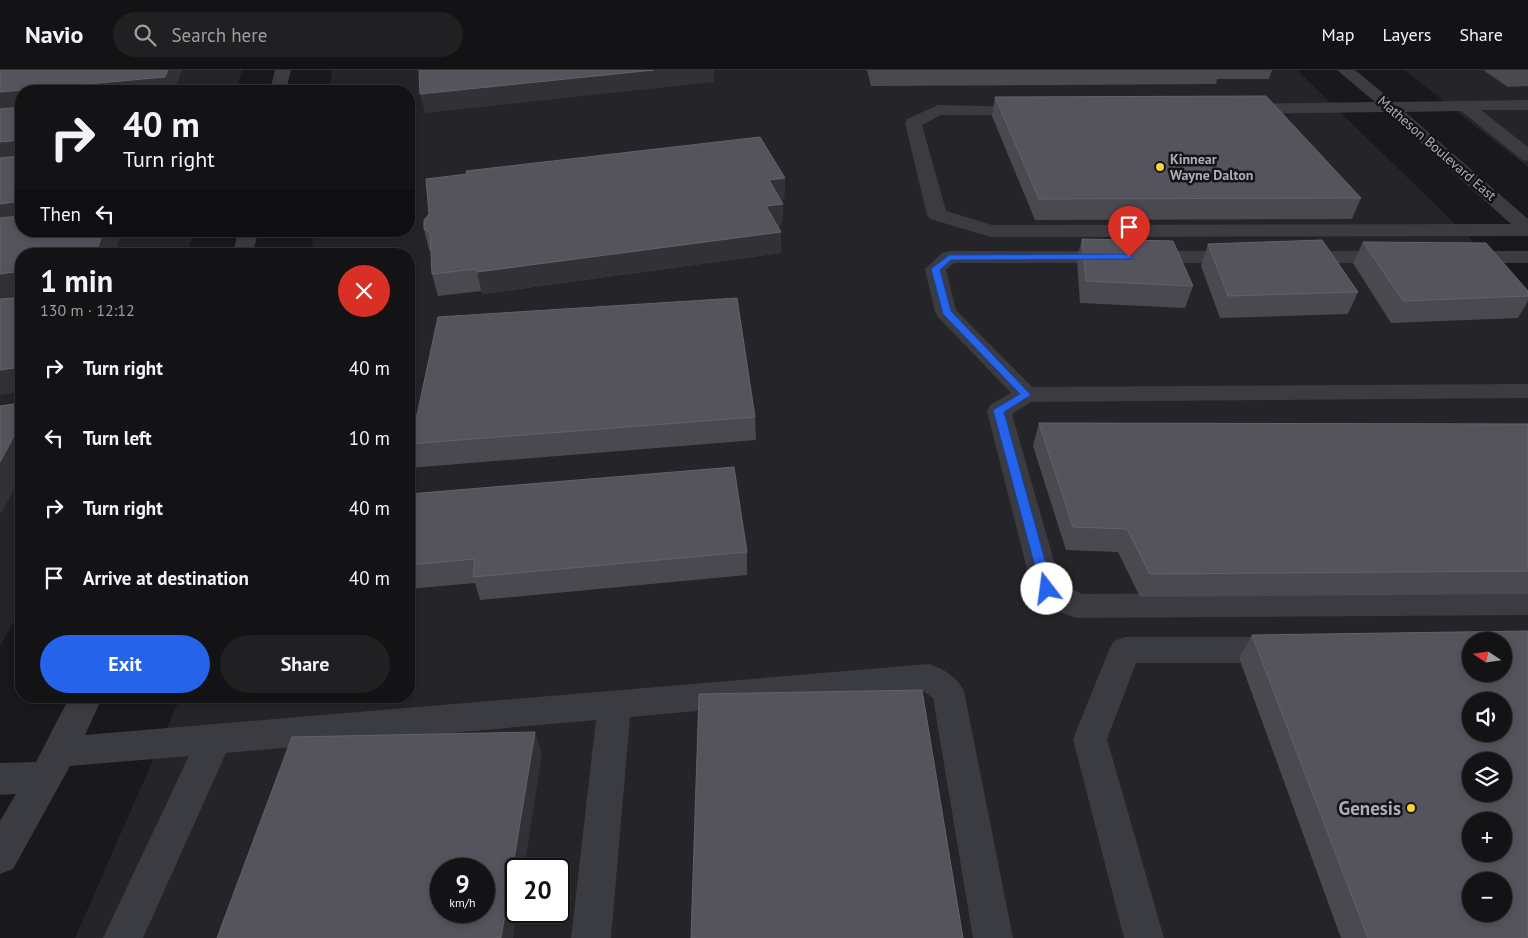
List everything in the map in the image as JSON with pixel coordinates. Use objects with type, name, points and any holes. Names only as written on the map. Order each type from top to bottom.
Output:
[{"type":"street","points":[[279,85],[283,70]]},
{"type":"street","name":"Matheson Boulevard East","points":[[1345,70],[1528,229]]},
{"type":"street","points":[[1224,109],[1528,105]]},
{"type":"street","points":[[1465,106],[1528,156]]},
{"type":"street","points":[[1046,110],[938,110],[913,123],[937,215],[991,231],[1528,229]]},
{"type":"street","points":[[1026,395],[946,312],[935,269],[949,257],[1528,257]]},
{"type":"street","points":[[1528,391],[1026,395],[998,410],[1047,589],[1077,606],[1528,603]]},
{"type":"street","points":[[1144,938],[1090,739],[1124,650],[1313,649]]},
{"type":"street","points":[[0,779],[53,764],[215,738],[929,677],[948,691],[992,938]]},
{"type":"street","points":[[0,856],[53,764],[84,703]]},
{"type":"street","points":[[591,938],[614,704]]},
{"type":"street","points":[[123,938],[215,738]]},
{"type":"shaded area","points":[[0,70],[242,70],[238,85],[15,85],[15,237],[192,237],[189,248],[15,248],[15,620],[0,646]]},
{"type":"shaded area","points":[[332,70],[1297,70],[1528,295],[1528,938],[75,938],[178,703],[415,703],[415,248],[312,248],[313,237],[415,237],[415,85],[330,85]]},
{"type":"shaded area","points":[[1405,70],[1528,70],[1528,167],[1463,117]]},
{"type":"building","points":[[0,70],[168,70],[165,77],[77,85],[15,85],[15,91],[0,92]]},
{"type":"building","points":[[419,70],[654,70],[420,94]]},
{"type":"building","name":"Kinnear Wayne Dalton","points":[[1266,96],[1361,198],[1039,199],[995,97]]},
{"type":"building","points":[[15,108],[15,141],[0,142],[0,109]]},
{"type":"building","points":[[760,137],[785,178],[769,180],[783,204],[766,206],[781,232],[477,272],[476,269],[432,274],[430,233],[424,229],[424,220],[429,214],[426,179],[467,174],[466,171]]},
{"type":"building","points":[[15,157],[15,202],[0,204],[0,158]]},
{"type":"building","points":[[15,217],[15,237],[102,237],[97,248],[15,248],[15,272],[0,274],[0,218]]},
{"type":"building","points":[[1082,239],[1173,241],[1193,286],[1086,281]]},
{"type":"building","points":[[1322,240],[1358,292],[1228,296],[1208,244]]},
{"type":"building","points":[[1363,242],[1486,243],[1528,291],[1528,296],[1403,301]]},
{"type":"building","points":[[15,298],[15,368],[0,370],[0,299]]},
{"type":"building","points":[[737,298],[755,417],[415,444],[415,415],[417,415],[438,317]]},
{"type":"building","points":[[15,404],[15,434],[0,462],[0,406]]},
{"type":"building","points":[[1039,423],[1528,424],[1528,571],[1150,574],[1127,529],[1073,527]]},
{"type":"building","points":[[734,467],[747,552],[473,577],[475,559],[415,564],[415,494]]},
{"type":"building","name":"Genesis","points":[[1528,631],[1528,938],[1368,938],[1252,635]]},
{"type":"building","points":[[922,690],[963,938],[691,938],[699,694]]},
{"type":"building","points":[[535,732],[514,858],[505,858],[505,914],[501,938],[217,938],[292,737]]},
{"type":"place","name":"Kinnear Wayne Dalton","points":[[1160,167]]},
{"type":"place","name":"Genesis","points":[[1411,808]]},
{"type":"route","points":[[1047,589],[998,410],[1026,395],[946,312],[935,269],[949,257],[1129,257]]}]
